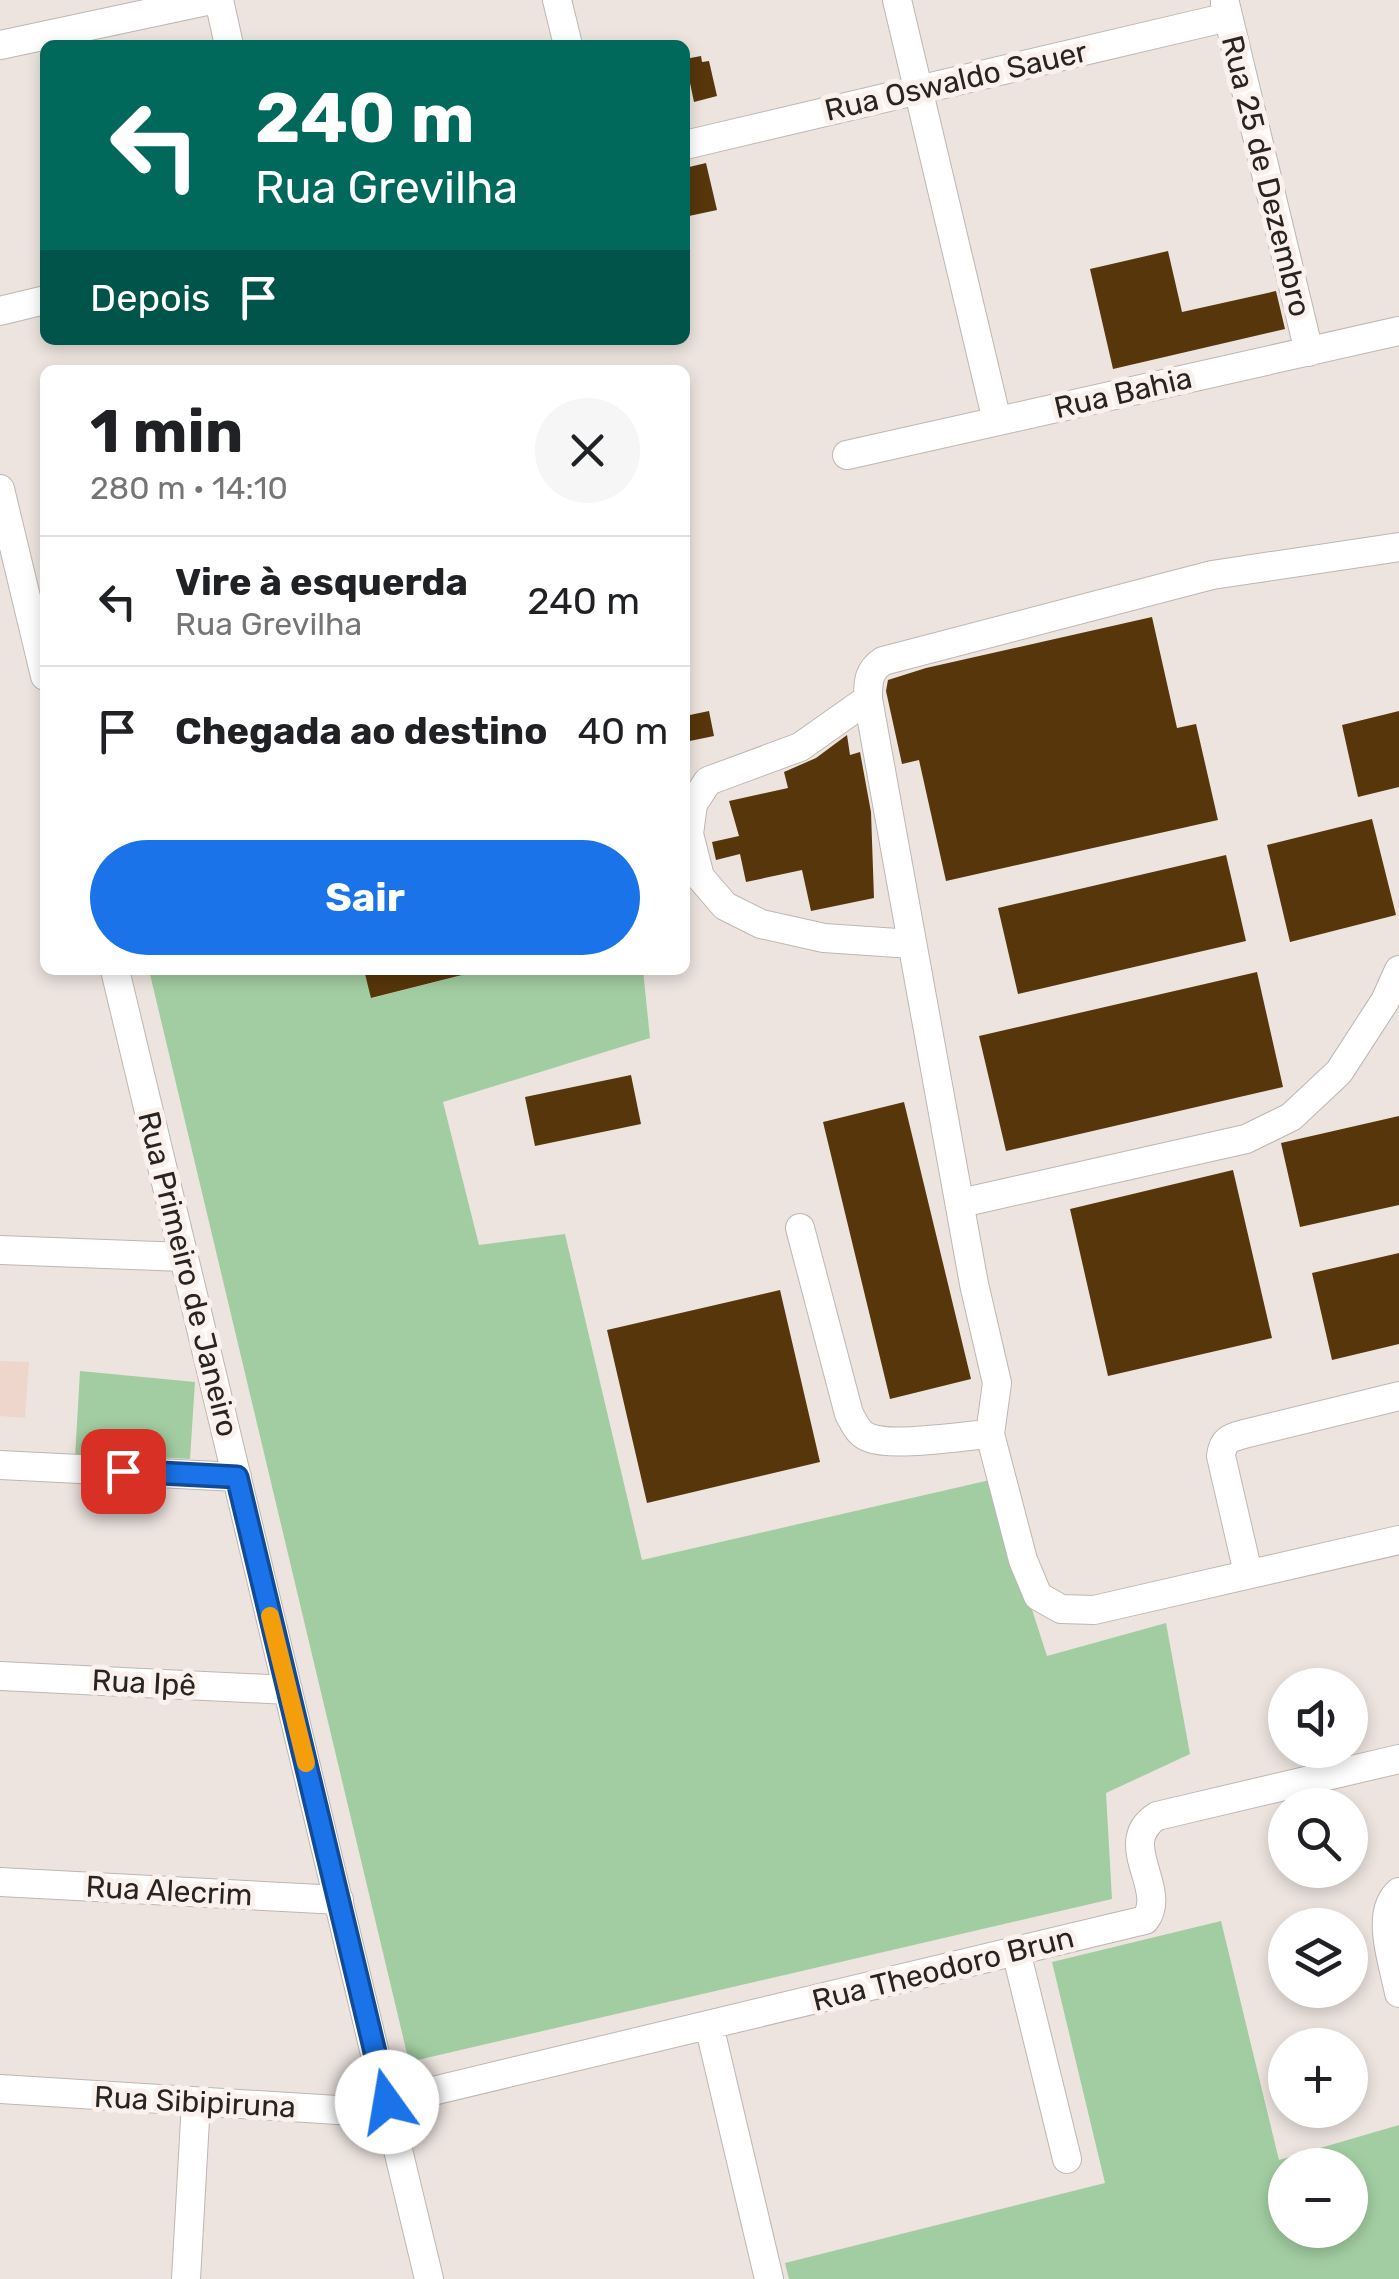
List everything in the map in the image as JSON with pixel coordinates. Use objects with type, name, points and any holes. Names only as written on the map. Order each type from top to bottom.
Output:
[{"type":"street","points":[[0,44],[211,0]]},
{"type":"street","points":[[219,0],[228,40]]},
{"type":"street","points":[[557,0],[567,40]]},
{"type":"street","points":[[897,0],[997,421]]},
{"type":"street","name":"Rua Oswaldo Sauer","points":[[690,144],[919,90],[1226,8]]},
{"type":"street","name":"Rua 25 de Dezembro","points":[[1226,8],[1309,352]]},
{"type":"street","points":[[0,311],[40,301]]},
{"type":"street","name":"Rua Bahia","points":[[846,456],[1399,331]]},
{"type":"street","points":[[0,490],[40,655]]},
{"type":"street","points":[[1399,547],[1212,574],[883,661],[872,668],[868,681],[912,944],[997,1383],[990,1434],[1023,1560],[1038,1596],[1061,1609],[1094,1610],[1399,1540]]},
{"type":"street","points":[[690,826],[693,804],[708,781],[800,747],[868,699]]},
{"type":"street","points":[[690,838],[700,877],[725,906],[760,924],[824,938],[912,944]]},
{"type":"street","points":[[960,1203],[1246,1139],[1291,1117],[1339,1072],[1392,1003],[1399,970]]},
{"type":"street","name":"Rua Primeiro de Janeiro","points":[[116,975],[430,2279]]},
{"type":"street","points":[[800,1228],[849,1414],[859,1432],[872,1439],[894,1441],[990,1434]]},
{"type":"street","points":[[0,1250],[184,1257]]},
{"type":"street","points":[[1248,1573],[1221,1456],[1223,1444],[1244,1434],[1399,1396]]},
{"type":"street","points":[[0,1465],[237,1477]]},
{"type":"street","name":"Rua Ipê","points":[[0,1676],[288,1690]]},
{"type":"street","name":"Rua Theodoro Brun","points":[[387,2102],[1145,1920],[1150,1914],[1150,1896],[1139,1838],[1144,1824],[1157,1816],[1399,1759]]},
{"type":"street","name":"Rua Alecrim","points":[[0,1882],[339,1900]]},
{"type":"street","points":[[1399,1892],[1386,1915],[1399,1993]]},
{"type":"street","points":[[1016,1951],[1067,2159]]},
{"type":"street","points":[[709,2025],[769,2279]]},
{"type":"street","name":"Rua Sibipiruna","points":[[0,2089],[369,2112],[387,2102]]},
{"type":"street","points":[[186,2279],[196,2102]]},
{"type":"shaded area","points":[[0,1361],[29,1362],[25,1418],[0,1416]]},
{"type":"green space","points":[[150,975],[365,975],[372,998],[462,975],[644,975],[650,1038],[443,1102],[479,1245],[565,1234],[642,1560],[990,1480],[1047,1656],[1166,1623],[1190,1754],[1106,1793],[1112,1899],[409,2062]]},
{"type":"green space","points":[[80,1371],[195,1382],[190,1459],[75,1458]]},
{"type":"green space","points":[[1221,1921],[1268,2128],[1276,2148],[1268,2148],[1268,2248],[1368,2248],[1368,2148],[1320,2148],[1399,2125],[1399,2279],[789,2279],[785,2263],[1105,2183],[1052,1962]]},
{"type":"building","points":[[701,56],[702,62],[709,61],[717,96],[694,102],[690,58]]},
{"type":"building","points":[[706,163],[717,210],[690,216],[690,167]]},
{"type":"building","points":[[1168,251],[1182,312],[1276,291],[1285,329],[1113,369],[1090,269]]},
{"type":"building","points":[[1152,617],[1177,728],[1196,724],[1218,820],[946,881],[919,760],[902,764],[886,691],[888,680]]},
{"type":"building","points":[[709,711],[714,736],[690,741],[690,715]]},
{"type":"building","points":[[1399,711],[1399,787],[1358,797],[1342,725]]},
{"type":"building","points":[[847,735],[850,755],[860,752],[871,812],[874,898],[811,911],[802,870],[746,882],[740,854],[716,860],[712,842],[739,836],[729,801],[788,788],[784,772],[816,758]]},
{"type":"building","points":[[1372,819],[1396,915],[1290,942],[1267,845]]},
{"type":"building","points":[[1226,855],[1246,941],[1018,994],[998,908]]},
{"type":"building","points":[[1257,972],[1283,1087],[1006,1151],[979,1036]]},
{"type":"building","points":[[365,975],[462,975],[371,998]]},
{"type":"building","points":[[631,1075],[641,1124],[535,1146],[525,1097]]},
{"type":"building","points":[[904,1102],[971,1379],[890,1399],[823,1122]]},
{"type":"building","points":[[1399,1116],[1399,1205],[1300,1227],[1281,1143]]},
{"type":"building","points":[[1233,1170],[1272,1338],[1108,1376],[1070,1209]]},
{"type":"building","points":[[1399,1253],[1399,1344],[1332,1360],[1312,1273]]},
{"type":"building","points":[[780,1290],[820,1462],[647,1503],[607,1330]]},
{"type":"slow traffic","points":[[270,1616],[306,1763]]},
{"type":"route","points":[[123,1471],[237,1477],[387,2102]]}]
